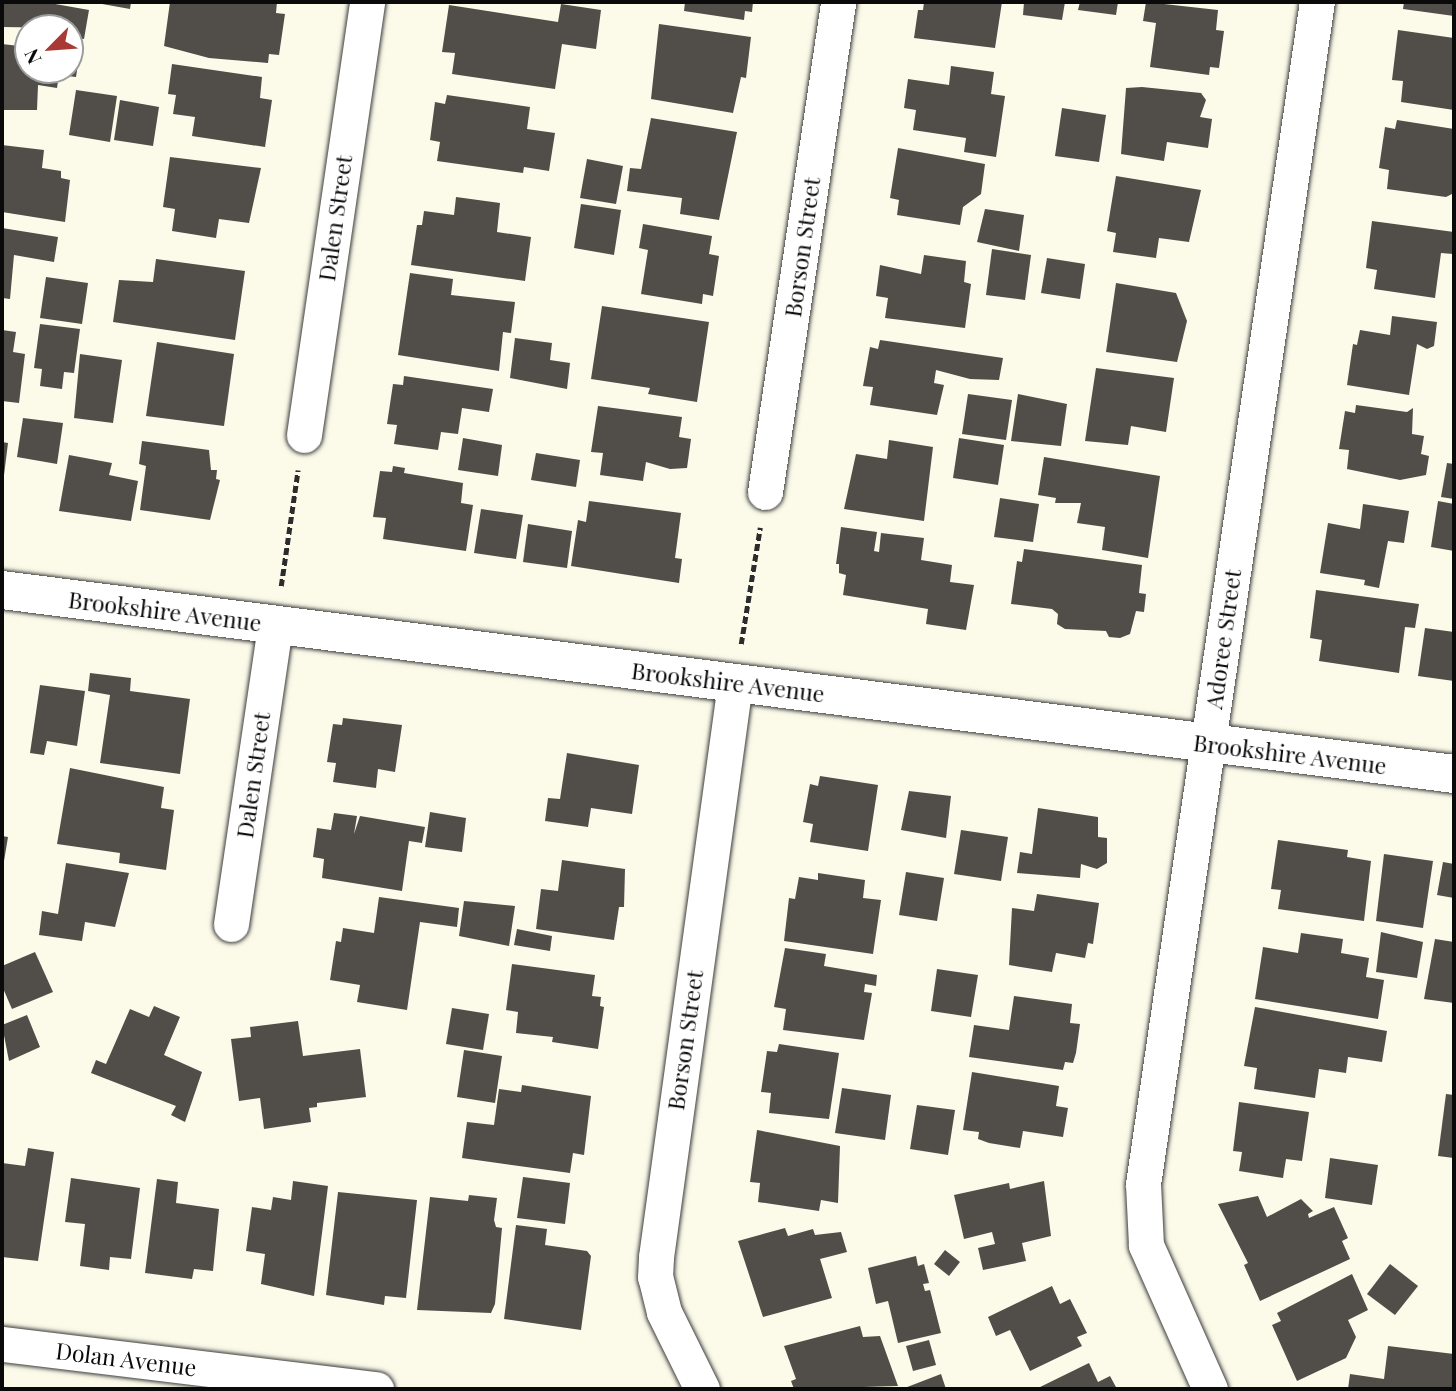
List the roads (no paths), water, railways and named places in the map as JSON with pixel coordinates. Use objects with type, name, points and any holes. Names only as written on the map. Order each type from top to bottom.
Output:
[{"type":"street","name":"Dalen Street","points":[[303,435],[367,2]]},
{"type":"street","name":"Borson Street","points":[[765,492],[838,2]]},
{"type":"street","name":"Adoree Street","points":[[1210,1389],[1152,1263],[1143,1203],[1317,2]]},
{"type":"street","name":"Brookshire Avenue","points":[[2,590],[1454,774]]},
{"type":"street","name":"Dalen Street","points":[[232,925],[275,625]]},
{"type":"street","name":"Borson Street","points":[[700,1389],[664,1312],[655,1267],[735,683]]},
{"type":"street","name":"Dolan Avenue","points":[[2,1344],[376,1389]]}]
